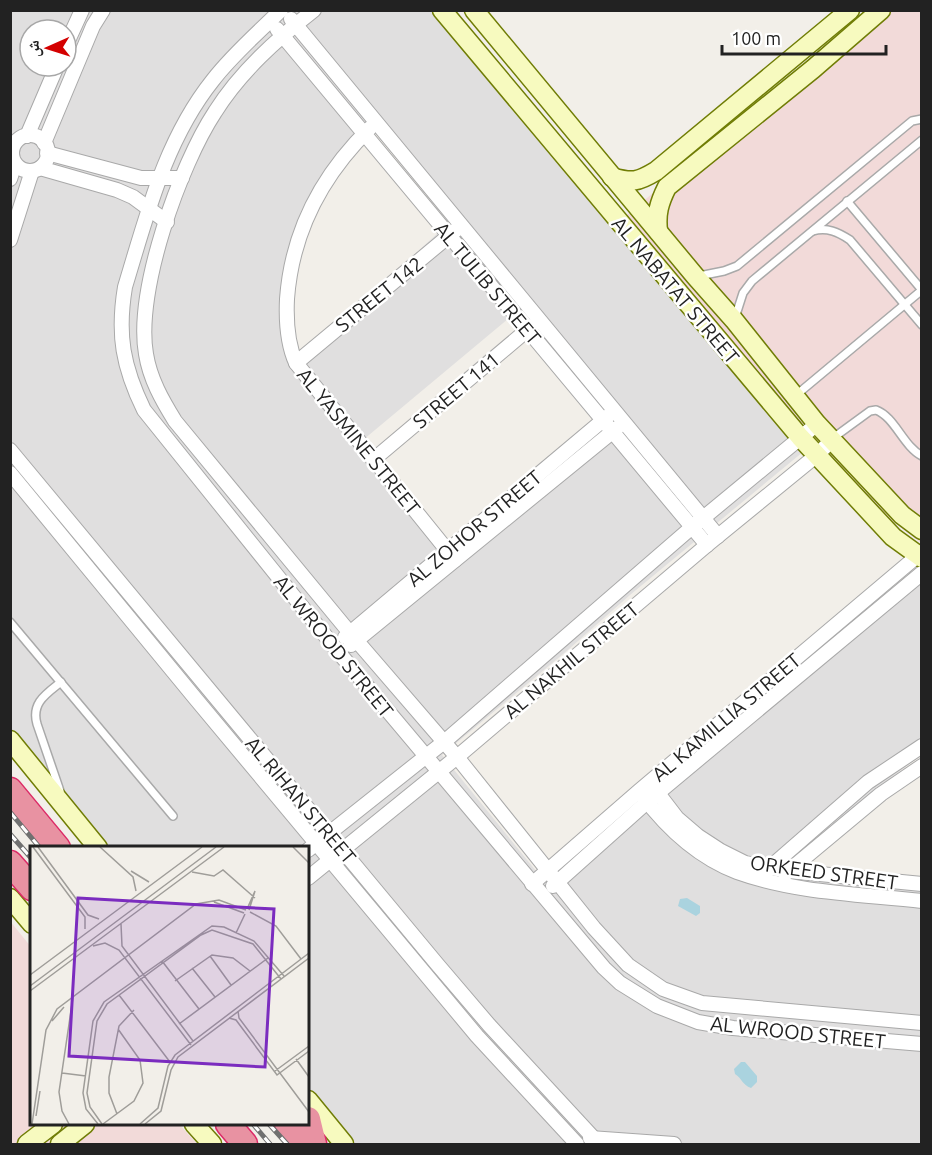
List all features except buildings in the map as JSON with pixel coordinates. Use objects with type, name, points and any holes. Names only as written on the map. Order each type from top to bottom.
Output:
[{"type":"highway","points":[[10,790],[56,846]]},
{"type":"highway","points":[[10,863],[30,886]]},
{"type":"highway","points":[[309,1123],[314,1144]]},
{"type":"highway","points":[[229,1125],[245,1144]]},
{"type":"highway","points":[[287,1125],[304,1144]]},
{"type":"street","points":[[10,240],[36,169],[46,161],[46,148],[93,26],[103,10]]},
{"type":"street","name":"AL WROOD STREET","points":[[283,10],[228,62],[196,104],[181,129],[159,179],[125,287],[121,333],[124,360],[132,386],[144,410],[337,650],[532,884],[604,968],[620,983],[657,1006],[698,1022],[733,1028],[921,1044]]},
{"type":"street","name":"AL TULIB STREET","points":[[283,10],[718,536]]},
{"type":"street","name":"AL WROOD STREET","points":[[314,10],[296,24],[249,70],[216,110],[194,148],[182,178],[148,288],[144,330],[146,354],[152,378],[162,400],[186,435],[353,637],[457,757],[594,928],[628,965],[663,989],[682,997],[716,1006],[921,1023]]},
{"type":"street","name":"AL NABATAT STREET","points":[[442,10],[800,437],[893,537],[921,559]]},
{"type":"street","name":"AL NABATAT STREET","points":[[474,10],[734,320],[817,424],[902,515],[921,530]]},
{"type":"street","points":[[612,177],[627,182],[642,180],[656,171],[850,10]]},
{"type":"street","points":[[658,231],[656,216],[667,187],[813,69],[881,10]]},
{"type":"street","name":"AL TULIB STREET","points":[[270,21],[706,545]]},
{"type":"street","points":[[10,179],[13,148],[51,78]]},
{"type":"street","name":"AL YASMINE STREET","points":[[376,122],[335,167],[304,222],[291,268],[287,305],[291,350],[296,363],[451,555]]},
{"type":"street","points":[[18,140],[37,137],[46,148],[141,178],[182,178]]},
{"type":"street","points":[[13,160],[23,170],[36,169],[117,190],[149,208],[167,222]]},
{"type":"street","name":"STREET 142","points":[[296,363],[462,226]]},
{"type":"street","name":"STREET 141","points":[[373,460],[540,320]]},
{"type":"street","name":"AL ZOHOR STREET","points":[[337,650],[451,555],[614,411]]},
{"type":"street","name":"AL ZOHOR STREET","points":[[451,555],[624,423]]},
{"type":"street","name":"AL NAKHIL STREET","points":[[312,847],[444,742],[691,528],[817,424]]},
{"type":"street","points":[[171,446],[186,435]]},
{"type":"street","name":"AL NAKHIL STREET","points":[[309,877],[457,757],[832,440]]},
{"type":"street","name":"AL RIHAN STREET","points":[[10,450],[436,963],[489,1025],[596,1141]]},
{"type":"street","points":[[197,478],[212,466]]},
{"type":"street","name":"AL RIHAN STREET","points":[[10,473],[195,698],[312,847],[331,859],[477,1036],[574,1141]]},
{"type":"street","name":"AL KAMILLIA STREET","points":[[532,884],[648,792],[921,559]]},
{"type":"street","points":[[10,740],[96,846]]},
{"type":"street","points":[[757,878],[868,782],[921,746]]},
{"type":"street","points":[[773,882],[880,794],[921,766]]},
{"type":"street","name":"AL KAMILLIA STREET","points":[[542,895],[558,882],[648,792]]},
{"type":"street","name":"ORKEED STREET","points":[[648,792],[698,836],[745,863],[789,871],[921,884]]},
{"type":"street","name":"ORKEED STREET","points":[[648,792],[668,826],[688,843],[735,871],[773,882],[921,901]]},
{"type":"street","points":[[10,898],[30,922]]},
{"type":"street","points":[[579,939],[594,928]]},
{"type":"street","points":[[425,973],[436,963]]},
{"type":"street","points":[[868,1040],[871,1019]]},
{"type":"street","points":[[477,1036],[489,1025]]},
{"type":"street","points":[[309,1101],[344,1144]]},
{"type":"street","points":[[27,1144],[51,1125]]},
{"type":"street","points":[[60,1144],[84,1125]]},
{"type":"street","points":[[196,1125],[212,1144]]},
{"type":"street","points":[[574,1141],[674,1144]]},
{"type":"lane","points":[[695,276],[724,272],[736,266],[912,121],[921,119]]},
{"type":"lane","points":[[734,320],[740,299],[752,281],[921,140]]},
{"type":"lane","points":[[795,396],[921,290],[847,201]]},
{"type":"lane","points":[[808,233],[830,230],[841,233],[850,240],[921,325]]},
{"type":"lane","points":[[832,440],[870,411],[876,410],[884,414],[911,449],[921,456]]},
{"type":"lane","points":[[10,622],[173,816]]},
{"type":"lane","points":[[61,682],[39,701],[36,718],[65,805]]},
{"type":"shaded area","points":[[10,11],[455,11],[815,442],[442,755],[545,882],[921,570],[921,755],[778,877],[921,891],[921,1144],[336,1144],[309,1111],[309,846],[90,846],[11,749]],"holes":[[[373,130],[449,223],[300,358],[294,344],[292,296],[301,245],[323,193]],[[520,309],[614,421],[455,553],[363,440]]]},
{"type":"shaded area","points":[[865,11],[921,11],[921,543],[887,517],[815,442],[626,216]]},
{"type":"shaded area","points":[[10,921],[30,946],[30,1125],[180,1125],[197,1144],[11,1144]]},
{"type":"water","points":[[687,898],[700,906],[700,913],[696,916],[678,906],[680,899]]},
{"type":"water","points":[[741,1062],[745,1062],[757,1076],[757,1082],[751,1088],[735,1074],[734,1069]]},
{"type":"railway","points":[[10,812],[38,846]]},
{"type":"railway","points":[[10,834],[30,857]]},
{"type":"railway","points":[[254,1125],[270,1144]]},
{"type":"railway","points":[[270,1125],[287,1144]]}]
